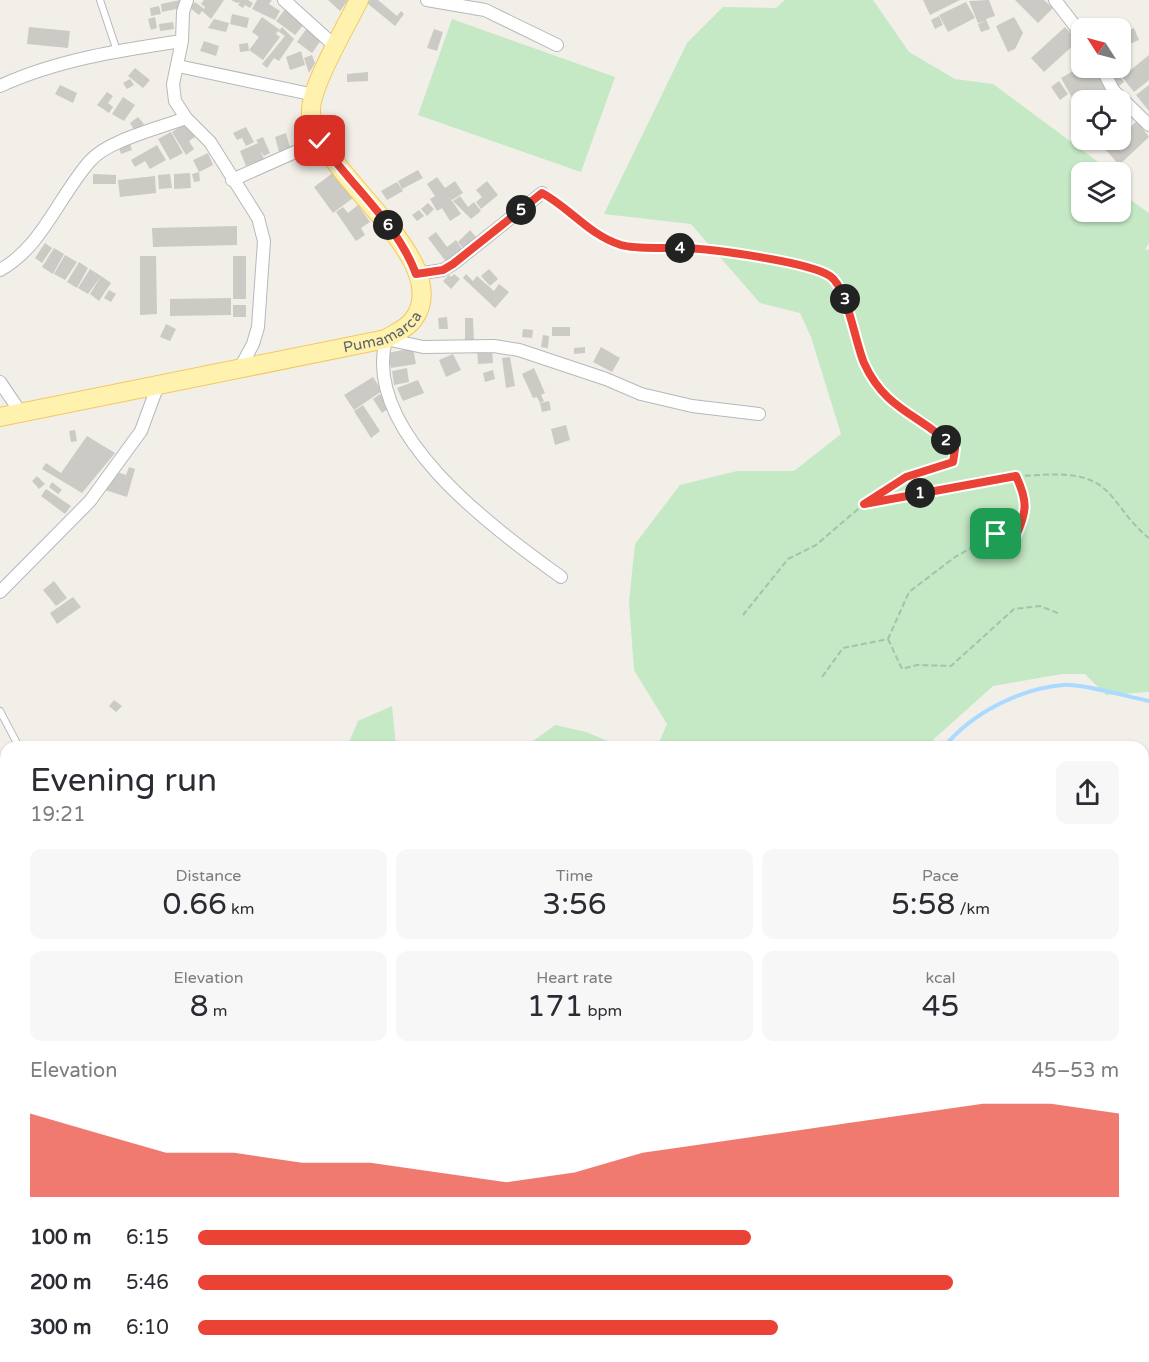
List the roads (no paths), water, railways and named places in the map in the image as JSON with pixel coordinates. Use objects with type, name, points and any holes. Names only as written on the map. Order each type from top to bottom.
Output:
[{"type":"main road","name":"Pumamarca","points":[[0,417],[386,339],[405,328],[419,309],[421,290],[409,254],[320,141],[311,114],[315,95],[360,0]]},
{"type":"street","points":[[187,0],[183,12],[182,41],[173,84],[175,101],[186,118],[210,142],[258,218],[264,241],[258,327],[253,344],[240,368]]},
{"type":"street","points":[[284,0],[336,47]]},
{"type":"street","points":[[427,0],[485,10],[557,45]]},
{"type":"street","points":[[1055,0],[1071,21]]},
{"type":"street","points":[[0,86],[22,76],[117,51],[182,41]]},
{"type":"street","points":[[178,66],[315,95]]},
{"type":"street","points":[[1107,78],[1113,90],[1149,125]]},
{"type":"street","points":[[0,270],[17,261],[30,246],[91,160],[132,138],[186,118]]},
{"type":"street","points":[[232,180],[320,141]]},
{"type":"street","points":[[416,274],[443,270],[453,264],[542,193]]},
{"type":"street","points":[[561,577],[485,520],[409,439],[394,413],[384,383],[383,351],[386,339],[423,347],[494,346],[519,350],[641,393],[692,406],[759,414]]},
{"type":"street","points":[[0,382],[21,413]]},
{"type":"street","points":[[0,592],[90,501],[141,431],[158,385]]},
{"type":"lane","points":[[100,0],[117,51]]},
{"type":"lane","points":[[0,711],[16,741]]},
{"type":"waterway","points":[[950,741],[982,713],[1013,697],[1046,687],[1081,686],[1149,701]]}]
